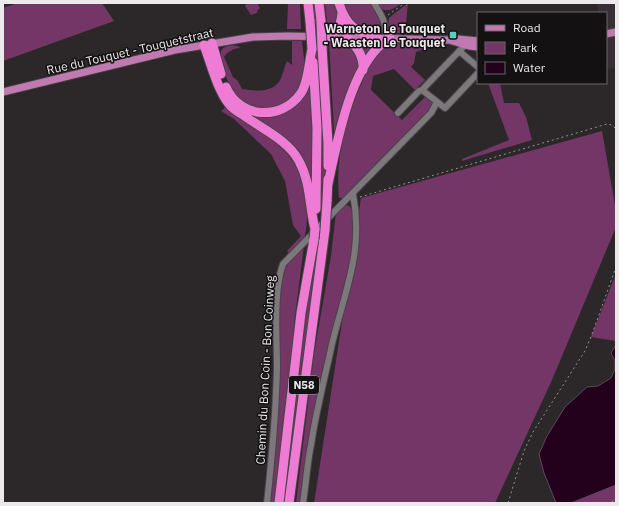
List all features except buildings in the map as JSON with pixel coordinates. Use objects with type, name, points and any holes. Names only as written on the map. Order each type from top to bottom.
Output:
[{"type":"highway","name":"N58","points":[[279,503],[301,313],[315,229],[314,210],[317,128],[308,3]]},
{"type":"highway","name":"N58","points":[[289,503],[325,230],[327,201],[328,143],[319,3]]},
{"type":"highway","points":[[328,184],[341,126],[349,102],[362,71],[385,38],[358,31],[349,24],[342,13],[339,3]]},
{"type":"highway","points":[[331,37],[340,26],[342,13]]},
{"type":"highway","points":[[347,37],[360,53],[362,60],[362,71]]},
{"type":"highway","points":[[208,44],[231,96],[245,108],[263,113],[274,113],[284,109],[294,102],[302,92],[312,49]]},
{"type":"highway","points":[[208,44],[216,77],[223,95],[229,104],[280,140],[293,152],[299,160],[305,175],[314,210]]},
{"type":"main road","name":"Rue du Touquet - Touquetstraat","points":[[3,92],[175,50],[253,37],[288,36],[477,40]]},
{"type":"main road","name":"Rue du Touquet - Touquetstraat","points":[[452,39],[465,45],[477,47]]},
{"type":"street","points":[[374,3],[386,26],[385,38]]},
{"type":"street","points":[[398,113],[465,45]]},
{"type":"street","points":[[459,51],[477,66]]},
{"type":"street","points":[[422,90],[445,108],[477,74]]},
{"type":"street","name":"Chemin du Bon Coin - Bon Coinweg","points":[[267,503],[275,418],[277,320],[280,272],[283,264],[353,196],[431,113],[437,102]]},
{"type":"street","points":[[303,503],[311,445],[333,342],[350,279],[355,250],[356,211],[353,196]]},
{"type":"path","points":[[384,20],[405,3]]},
{"type":"path","points":[[353,196],[607,124],[612,125],[616,129]]},
{"type":"path","points":[[508,503],[524,451],[533,432],[584,351],[591,337],[616,267]]},
{"type":"path","points":[[607,503],[616,500]]},
{"type":"shaded area","points":[[597,3],[616,3],[616,68],[607,69],[607,12],[599,12]]},
{"type":"green space","points":[[18,3],[102,3],[114,21],[3,61],[3,8]]},
{"type":"green space","points":[[247,3],[257,3],[260,8],[257,13],[251,15],[245,6]]},
{"type":"green space","points":[[288,3],[300,3],[301,29],[287,29]]},
{"type":"green space","points":[[325,3],[336,3],[339,18],[334,30],[328,30]]},
{"type":"green space","points":[[342,3],[371,3],[381,21],[383,28],[382,32],[374,32],[373,30],[357,25]]},
{"type":"green space","points":[[379,3],[402,3],[393,9],[384,10],[378,6]]},
{"type":"green space","points":[[408,3],[405,33],[390,33],[388,28],[389,18]]},
{"type":"green space","points":[[292,41],[302,41],[305,73],[299,91],[290,101],[270,109],[260,109],[243,103],[231,86],[221,63],[220,56],[222,49],[231,46],[238,46],[240,48],[227,53],[224,57],[233,77],[238,81],[242,89],[267,90],[279,82],[287,61],[292,65]]},
{"type":"green space","points":[[329,42],[350,42],[361,62],[335,148]]},
{"type":"green space","points":[[356,42],[379,43],[366,60]]},
{"type":"green space","points":[[389,43],[421,44],[424,49],[416,52],[414,63],[411,67],[425,80],[415,90],[394,69],[373,76],[371,90],[402,120],[426,96],[434,102],[429,110],[403,138],[343,198],[339,198],[338,183],[340,153],[347,123],[371,61],[375,55]]},
{"type":"green space","points":[[315,44],[319,44],[326,154],[324,206],[321,206],[321,129]]},
{"type":"green space","points":[[214,61],[223,85],[234,102],[276,114],[309,81],[313,143],[312,191],[300,158],[239,110],[224,91]]},
{"type":"green space","points":[[488,84],[500,84],[504,103],[519,103],[526,117],[532,140],[462,161],[462,159],[509,140]]},
{"type":"green space","points":[[227,106],[256,126],[282,148],[293,161],[301,175],[306,191],[306,228],[303,240],[290,254],[287,251],[301,236],[293,225],[285,181],[271,154],[234,119],[221,111]]},
{"type":"green space","points":[[602,131],[616,211],[616,227],[552,380],[495,503],[314,503],[350,270],[301,503],[296,503],[314,354],[331,256],[336,212],[345,205],[349,206],[353,211],[355,238],[361,198]]},
{"type":"green space","points":[[322,231],[287,503],[283,503],[304,327],[319,232]]},
{"type":"green space","points":[[304,246],[295,316],[289,386],[274,503],[268,503],[282,272]]},
{"type":"green space","points":[[616,274],[616,341],[591,337]]},
{"type":"green space","points":[[616,485],[616,503],[565,503]]},
{"type":"water","points":[[616,345],[616,485],[571,503],[556,503],[544,473],[539,454],[547,436],[565,407],[587,387],[598,386],[611,378],[615,369],[615,361],[611,353]]},
{"type":"place","name":"Warneton Le Touquet - Waasten Le Touquet","points":[[453,35]]}]
